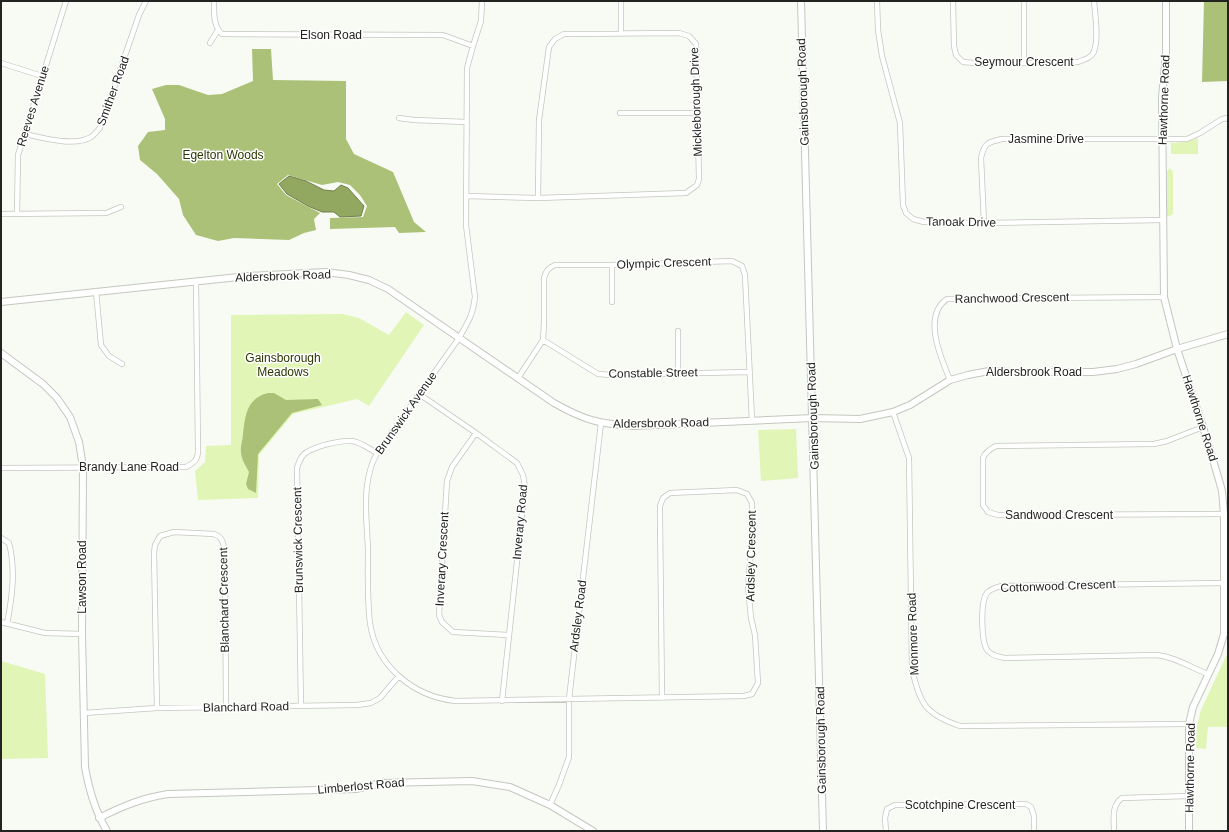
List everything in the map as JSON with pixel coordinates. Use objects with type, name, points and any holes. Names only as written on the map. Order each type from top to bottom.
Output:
[{"type":"street","name":"Reeves Avenue","points":[[17,214],[18,155],[66,1]]},
{"type":"street","name":"Smither Road","points":[[25,134],[52,141],[76,141],[90,138],[100,128],[139,15],[146,1]]},
{"type":"street","points":[[210,43],[218,30],[214,14],[214,1]]},
{"type":"street","name":"Brunswick Avenue","points":[[482,1],[481,21],[467,68],[466,225],[475,297],[471,318],[419,394],[376,453],[370,471],[367,492],[368,591],[370,623],[375,643],[398,677],[413,688],[441,700],[502,701],[568,699]]},
{"type":"street","points":[[621,1],[621,33]]},
{"type":"street","name":"Gainsborough Road","points":[[801,1],[823,831]]},
{"type":"street","name":"Tanoak Drive","points":[[877,1],[878,30],[882,56],[900,123],[903,205],[906,214],[912,220],[924,222],[984,223],[1163,220]]},
{"type":"street","name":"Seymour Crescent","points":[[953,1],[954,46],[956,55],[963,62],[987,64],[1078,62],[1088,59],[1093,54],[1096,45],[1094,1]]},
{"type":"street","points":[[1024,1],[1024,62]]},
{"type":"street","name":"Hawthorne Road","points":[[1166,1],[1166,54],[1162,97],[1164,297],[1177,349],[1204,427],[1221,485],[1224,514],[1224,634],[1218,654],[1193,707],[1189,724],[1189,831]]},
{"type":"street","name":"Elson Road","points":[[218,30],[222,34],[262,35],[443,35],[473,46]]},
{"type":"street","name":"Mickleborough Drive","points":[[466,196],[538,198],[686,193],[697,185],[699,179],[696,44],[689,36],[679,33],[564,34],[555,40],[549,47],[539,120],[538,198]]},
{"type":"street","points":[[1,63],[42,76]]},
{"type":"street","points":[[620,113],[698,113]]},
{"type":"street","points":[[399,118],[466,122]]},
{"type":"street","name":"Jasmine Drive","points":[[984,223],[981,158],[983,148],[992,141],[1002,138],[1187,139],[1200,133],[1222,119],[1228,118]]},
{"type":"street","points":[[1,214],[106,213],[121,207]]},
{"type":"street","name":"Olympic Crescent","points":[[543,340],[544,278],[550,267],[555,265],[612,265],[732,261],[742,266],[745,275],[752,421]]},
{"type":"street","points":[[612,265],[612,302]]},
{"type":"street","name":"Aldersbrook Road","points":[[1,302],[248,276],[326,272],[349,275],[369,280],[388,289],[567,411],[591,421],[633,426],[813,418],[860,419],[893,412],[910,405],[950,380],[968,374],[989,371],[1093,372],[1117,369],[1228,334]]},
{"type":"street","name":"Brandy Lane Road","points":[[1,468],[186,467],[194,464],[198,457],[196,282]]},
{"type":"street","points":[[96,291],[101,344],[109,356],[122,364]]},
{"type":"street","name":"Ranchwood Crescent","points":[[950,380],[936,343],[935,326],[939,306],[947,299],[1164,297]]},
{"type":"street","points":[[678,331],[678,373]]},
{"type":"street","points":[[518,378],[543,340]]},
{"type":"street","name":"Constable Street","points":[[543,340],[598,374],[749,372]]},
{"type":"street","name":"Lawson Road","points":[[1,353],[43,384],[58,398],[70,417],[80,442],[83,467],[82,634],[85,767],[89,788],[99,818],[106,831]]},
{"type":"street","name":"Inverary Road","points":[[419,394],[517,463],[523,475],[525,487],[502,701]]},
{"type":"street","name":"Monmore Road","points":[[893,412],[909,458],[912,670],[917,692],[926,707],[935,716],[960,726],[1189,724]]},
{"type":"street","name":"Ardsley Road","points":[[550,806],[569,758],[568,699],[601,423]]},
{"type":"street","name":"Sandwood Crescent","points":[[1204,427],[1167,441],[1154,444],[996,446],[984,455],[983,505],[988,512],[998,516],[1224,514]]},
{"type":"street","name":"Inverary Crescent","points":[[476,433],[452,467],[447,481],[439,614],[442,622],[453,632],[508,636]]},
{"type":"street","name":"Brunswick Crescent","points":[[301,706],[297,468],[300,460],[306,452],[332,443],[351,441],[360,443],[376,453]]},
{"type":"street","name":"Ardsley Crescent","points":[[568,699],[662,698],[744,696],[752,694],[758,683],[755,635],[751,618],[748,586],[752,540],[752,503],[747,494],[737,490],[670,493],[663,498],[660,506],[662,698]]},
{"type":"street","name":"Blanchard Crescent","points":[[156,708],[154,553],[155,545],[160,536],[174,532],[214,534],[223,540],[225,552],[226,708]]},
{"type":"street","points":[[1,538],[9,543],[12,554],[13,596],[7,624]]},
{"type":"street","name":"Cottonwood Crescent","points":[[1208,674],[1175,659],[1157,655],[995,657],[988,651],[984,642],[982,614],[984,601],[987,593],[992,588],[1001,586],[1224,583]]},
{"type":"street","points":[[1,622],[45,633],[82,634]]},
{"type":"street","name":"Blanchard Road","points":[[84,713],[156,708],[357,705],[371,703],[380,698],[398,677]]},
{"type":"street","name":"Limberlost Road","points":[[99,818],[122,806],[150,797],[168,794],[351,789],[381,784],[472,780],[510,787],[550,806],[593,831]]},
{"type":"street","points":[[1114,831],[1114,811],[1117,801],[1122,798],[1190,796]]},
{"type":"street","name":"Scotchpine Crescent","points":[[886,831],[885,818],[887,810],[895,805],[988,804],[1026,804],[1031,807],[1034,816],[1034,831]]},
{"type":"green space","points":[[1204,1],[1228,1],[1228,81],[1202,82]]},
{"type":"green space","name":"Egelton Woods","points":[[252,49],[271,49],[273,80],[346,81],[346,139],[354,154],[393,172],[414,222],[426,232],[399,233],[395,227],[330,229],[330,218],[363,217],[367,206],[360,195],[350,185],[338,182],[322,185],[288,175],[277,184],[286,195],[320,213],[314,219],[316,230],[304,233],[289,240],[234,238],[218,241],[196,235],[183,215],[179,199],[157,174],[140,160],[138,146],[148,132],[165,130],[165,119],[152,89],[166,85],[179,85],[208,95],[222,94],[253,81]]},
{"type":"green space","points":[[1198,138],[1198,154],[1171,154],[1171,143],[1185,142]]},
{"type":"green space","points":[[1170,168],[1173,172],[1173,214],[1167,216],[1167,171]]},
{"type":"green space","name":"Gainsborough Meadows","points":[[406,312],[424,325],[369,406],[357,399],[293,414],[259,455],[258,498],[198,500],[195,471],[205,462],[206,446],[231,445],[231,315],[343,314],[359,318],[389,335]]},
{"type":"green space","points":[[274,393],[286,400],[318,399],[322,405],[292,413],[258,454],[256,493],[248,489],[246,484],[249,472],[241,455],[241,448],[248,408],[251,403],[261,395]]},
{"type":"green space","points":[[796,429],[798,478],[761,481],[758,430]]},
{"type":"green space","points":[[1228,652],[1228,727],[1208,727],[1206,749],[1196,748],[1197,726],[1201,710]]},
{"type":"green space","points":[[1,661],[45,674],[48,758],[1,759]]},
{"type":"shaded area","points":[[289,176],[306,181],[324,190],[334,191],[341,185],[348,188],[364,206],[361,216],[340,217],[334,212],[322,212],[308,206],[287,194],[279,184]]}]
